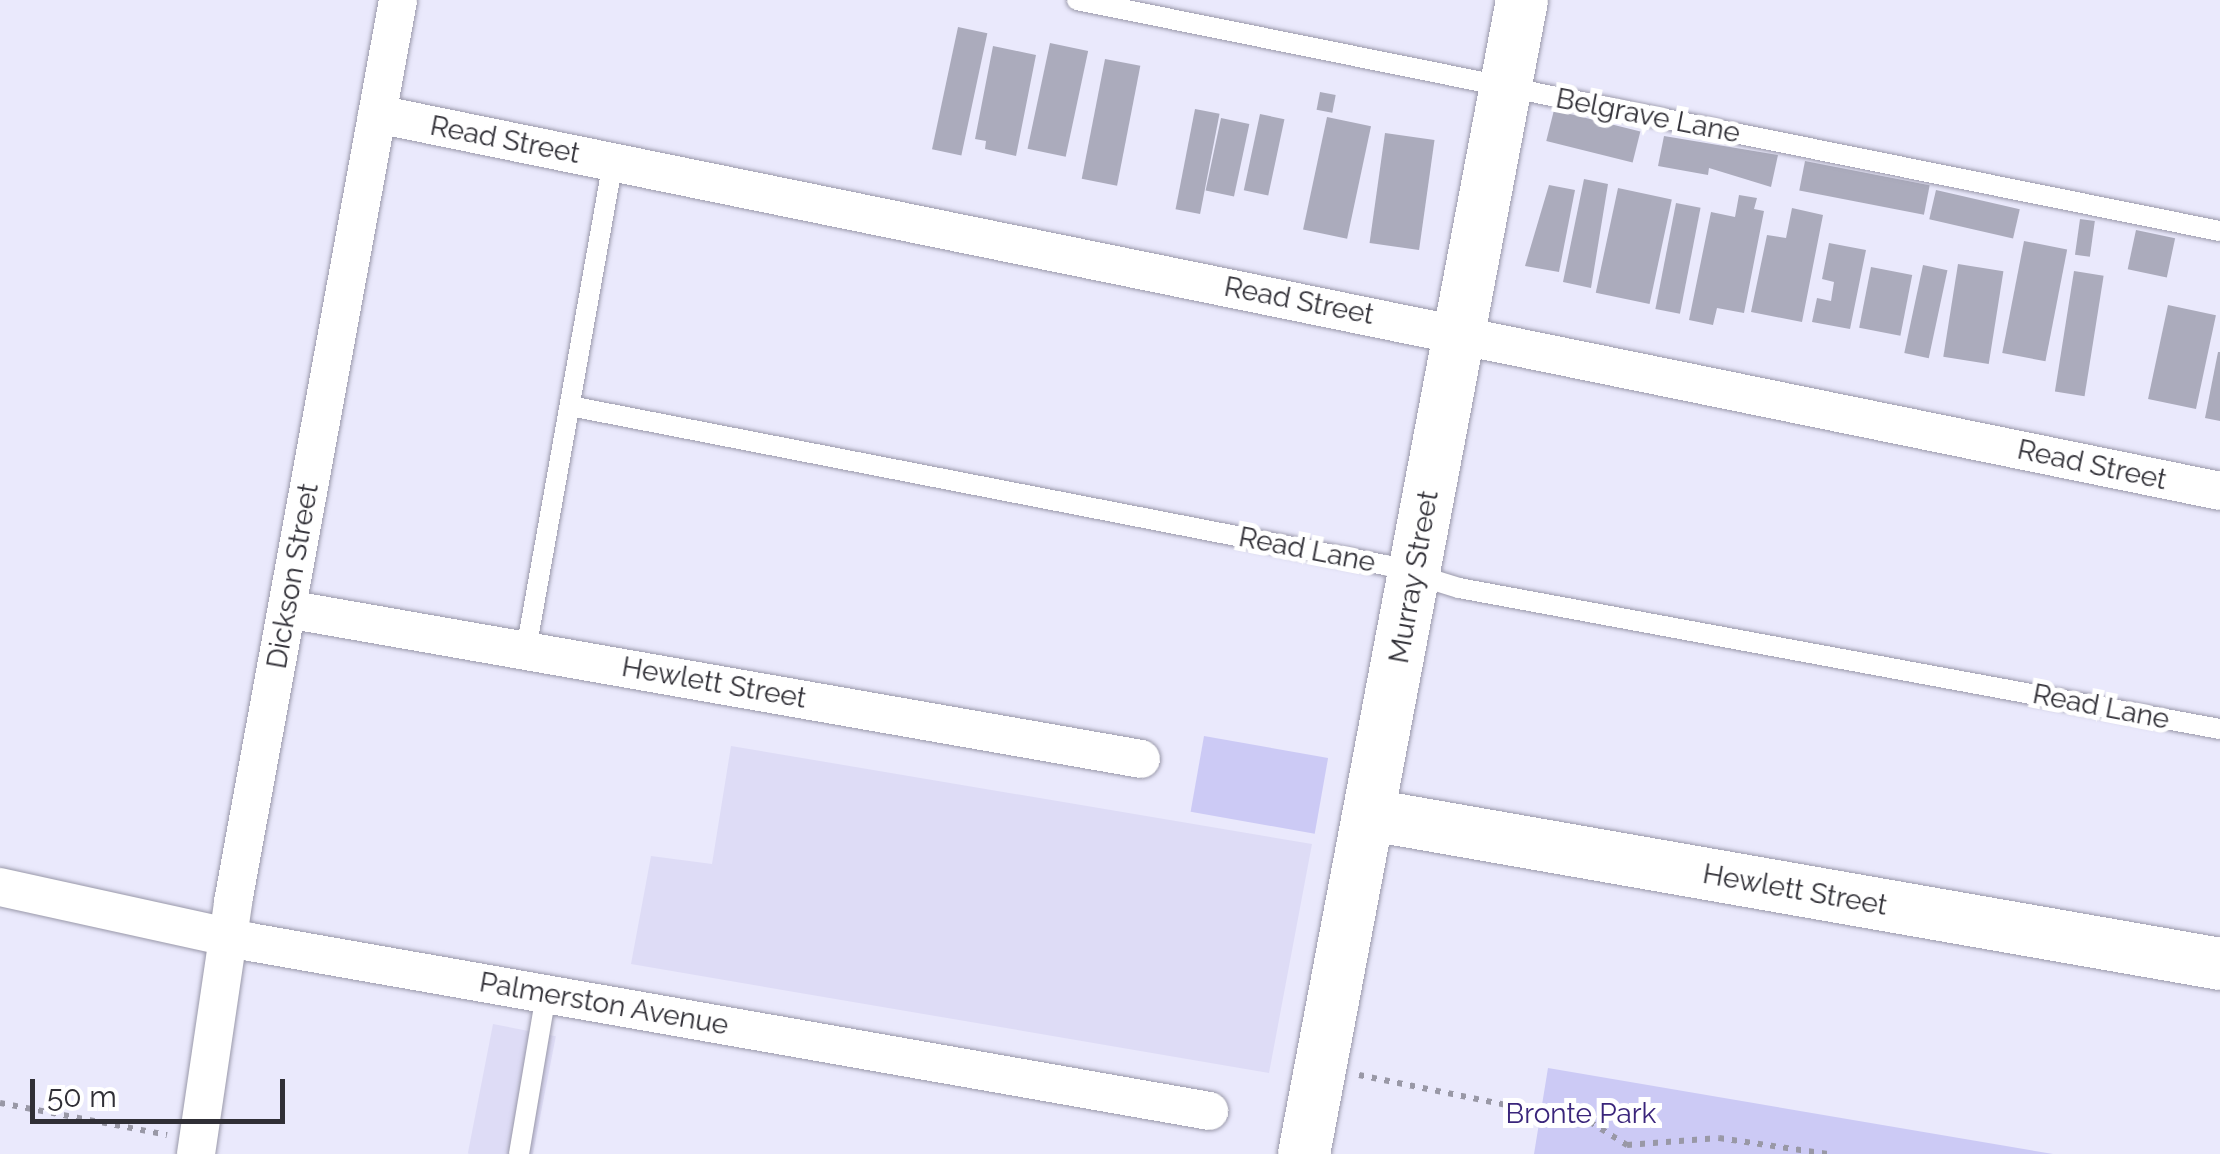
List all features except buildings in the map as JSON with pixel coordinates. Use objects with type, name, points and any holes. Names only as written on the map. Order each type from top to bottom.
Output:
[{"type":"main road","name":"Murray Street","points":[[1304,1154],[1522,0]]},
{"type":"main road","name":"Hewlett Street","points":[[1370,816],[2220,964]]},
{"type":"street","name":"Dickson Street","points":[[197,1148],[287,609],[398,0]]},
{"type":"street","name":"Read Street","points":[[377,114],[2220,491]]},
{"type":"street","name":"Hewlett Street","points":[[287,609],[1142,759]]},
{"type":"street","name":"Palmerston Avenue","points":[[0,888],[230,938],[1210,1110]]},
{"type":"lane","name":"Belgrave Lane","points":[[1076,0],[2220,232]]},
{"type":"lane","points":[[526,650],[614,162]]},
{"type":"lane","name":"Read Lane","points":[[570,406],[1415,575],[2220,730]]},
{"type":"lane","points":[[520,1154],[546,994]]},
{"type":"path","points":[[1323,1068],[1590,1122],[1628,1144],[1718,1138],[1828,1154]]},
{"type":"path","points":[[0,1104],[197,1148]]},
{"type":"shaded area","points":[[731,746],[1312,844],[1269,1073],[631,964],[651,856],[712,864]]},
{"type":"shaded area","points":[[493,1024],[556,1036],[533,1154],[468,1154]]},
{"type":"green space","points":[[1204,736],[1328,758],[1315,834],[1191,812]]},
{"type":"green space","name":"Bronte Park","points":[[1548,1068],[2053,1154],[1534,1154]]}]
